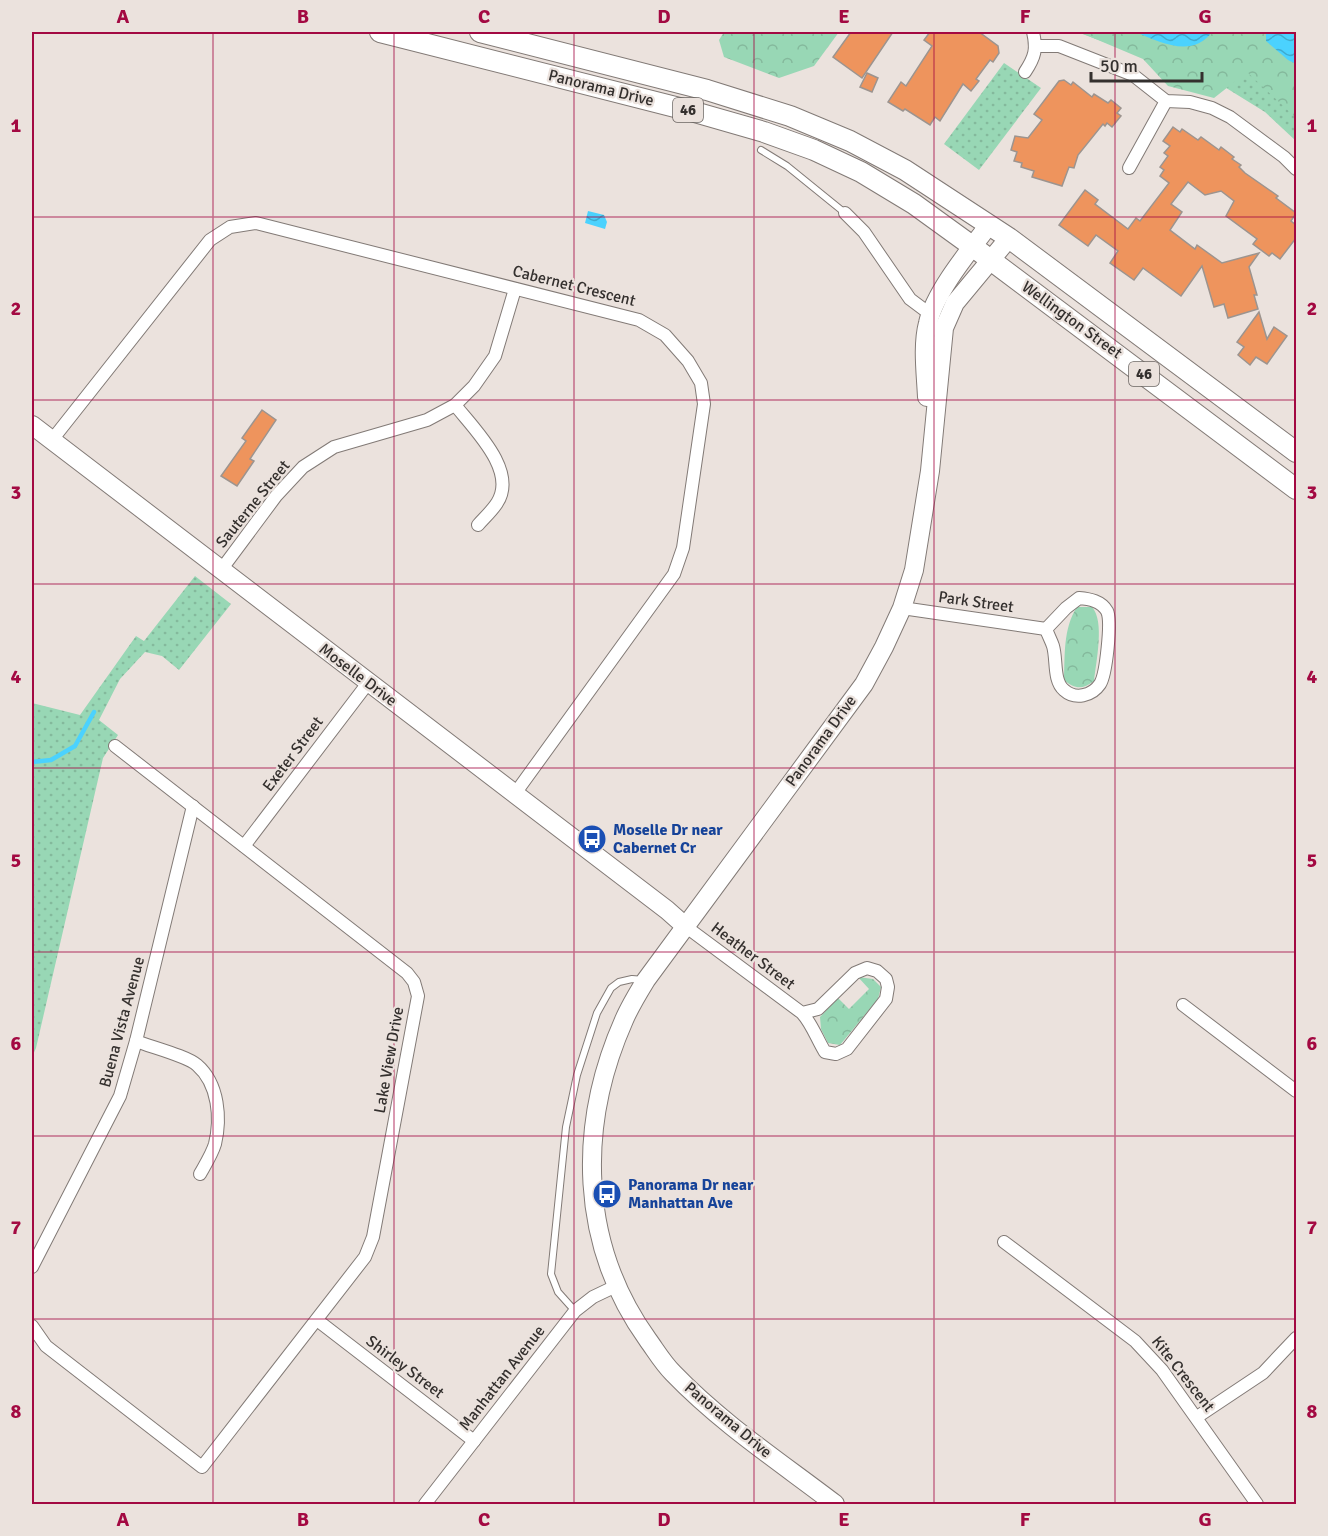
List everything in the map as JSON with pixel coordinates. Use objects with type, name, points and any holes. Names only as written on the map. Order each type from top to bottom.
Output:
[{"type":"main road","name":"Panorama Drive","points":[[381,32],[691,111],[764,132],[814,150],[861,172],[914,204],[990,260]]},
{"type":"main road","name":"Panorama Drive","points":[[480,32],[707,90],[790,116],[850,141],[905,170],[1009,238]]},
{"type":"main road","name":"Wellington Street","points":[[1009,238],[1296,452]]},
{"type":"main road","name":"Wellington Street","points":[[990,260],[1296,489]]},
{"type":"street","points":[[1025,72],[1035,57],[1036,46],[1033,32]]},
{"type":"street","points":[[1036,46],[1059,46],[1133,75],[1166,101],[1190,102],[1212,108],[1239,124],[1284,157],[1296,169]]},
{"type":"street","points":[[1129,168],[1166,101]]},
{"type":"street","points":[[845,213],[864,232],[910,299],[930,314]]},
{"type":"street","name":"Cabernet Crescent","points":[[52,441],[210,240],[230,227],[256,223],[639,320],[665,335],[688,361],[701,383],[704,404],[683,548],[674,574],[514,795]]},
{"type":"street","name":"Panorama Drive","points":[[930,471],[926,334],[930,314],[939,296],[972,246],[989,225]]},
{"type":"street","name":"Panorama Drive","points":[[835,1504],[707,1407],[670,1371],[637,1324],[616,1286],[601,1241],[592,1188],[592,1135],[600,1088],[608,1059],[624,1018],[646,980],[864,684],[884,647],[902,608],[914,570],[930,471],[944,328],[955,303],[1009,238]]},
{"type":"street","name":"Sauterne Street","points":[[221,570],[276,496],[303,467],[334,447],[427,420],[455,405],[474,387],[495,356],[515,289]]},
{"type":"street","points":[[455,405],[497,458],[502,481],[498,502],[478,525]]},
{"type":"street","name":"Moselle Drive","points":[[32,425],[685,926]]},
{"type":"street","points":[[1079,598],[1095,600],[1106,610],[1110,622],[1104,672],[1100,684],[1088,695],[1078,696],[1063,690],[1058,680],[1054,648],[1046,629],[1079,598]]},
{"type":"street","name":"Park Street","points":[[902,608],[1046,629]]},
{"type":"street","name":"Exeter Street","points":[[244,846],[368,683]]},
{"type":"street","name":"Lake View Drive","points":[[32,1326],[46,1346],[202,1467],[365,1257],[374,1237],[418,996],[414,982],[407,973],[115,746]]},
{"type":"street","name":"Buena Vista Avenue","points":[[32,1267],[120,1096],[136,1041],[193,806]]},
{"type":"street","name":"Heather Street","points":[[685,926],[802,1013],[825,1052],[836,1054],[847,1049],[886,999],[888,987],[886,979],[877,971],[867,968],[855,973],[818,1009],[802,1013]]},
{"type":"street","points":[[1183,1005],[1296,1092]]},
{"type":"street","points":[[136,1041],[197,1064],[208,1078],[217,1099],[218,1119],[214,1146],[200,1174]]},
{"type":"street","name":"Kite Crescent","points":[[1004,1242],[1135,1341],[1162,1370],[1257,1504]]},
{"type":"street","name":"Manhattan Avenue","points":[[430,1503],[474,1441],[575,1311],[593,1297],[616,1286]]},
{"type":"street","name":"Shirley Street","points":[[316,1320],[474,1441]]},
{"type":"street","points":[[1197,1417],[1263,1373],[1296,1338]]},
{"type":"lane","points":[[760,150],[787,166],[845,213]]},
{"type":"lane","points":[[575,1311],[558,1292],[551,1274],[566,1127],[577,1075],[597,1013],[611,988],[619,982],[632,979],[646,980]]},
{"type":"green space","points":[[724,32],[839,32],[814,66],[779,78],[724,57],[719,40]]},
{"type":"green space","points":[[1077,32],[1296,32],[1296,141],[1265,112],[1223,86]]},
{"type":"green space","points":[[1079,32],[1135,32],[1175,46],[1203,42],[1212,32],[1266,32],[1266,41],[1296,64],[1296,118],[1247,72],[1214,98],[1168,86],[1143,59]]},
{"type":"green space","points":[[1004,63],[1041,88],[979,170],[944,144]]},
{"type":"green space","points":[[195,576],[231,604],[179,670],[162,656],[145,652],[120,679],[99,720],[118,735],[103,758],[36,1048],[32,1057],[32,703],[80,715],[136,636],[144,641]]},
{"type":"green space","points":[[1077,607],[1092,607],[1096,613],[1099,632],[1094,681],[1079,687],[1064,680],[1067,633]]},
{"type":"green space","points":[[858,977],[873,979],[881,987],[878,999],[840,1045],[828,1043],[821,1029],[820,1017],[838,998],[849,1009],[869,989]]},
{"type":"water","points":[[1135,32],[1212,32],[1195,45],[1185,47],[1165,44]]},
{"type":"water","points":[[1266,32],[1296,32],[1296,64],[1266,41]]},
{"type":"water","points":[[588,211],[604,215],[607,222],[605,229],[585,223]]},
{"type":"building","points":[[851,32],[893,32],[862,78],[833,57]]},
{"type":"building","points":[[930,32],[979,32],[998,46],[999,53],[993,62],[990,60],[976,79],[979,81],[971,91],[963,84],[940,121],[935,117],[930,125],[905,109],[903,111],[888,102],[901,82],[906,86],[932,46],[924,40]]},
{"type":"building","points":[[867,73],[878,78],[872,92],[860,87]]},
{"type":"building","points":[[1064,80],[1071,85],[1073,82],[1092,97],[1094,94],[1108,103],[1111,100],[1121,108],[1117,113],[1121,116],[1112,127],[1107,123],[1105,126],[1103,124],[1078,155],[1074,168],[1069,167],[1062,186],[1032,177],[1034,171],[1021,167],[1022,163],[1014,161],[1017,152],[1011,150],[1015,136],[1028,138],[1042,120],[1034,114],[1059,81]]},
{"type":"building","points":[[1173,127],[1180,132],[1182,129],[1198,140],[1201,137],[1219,150],[1221,147],[1234,157],[1232,159],[1241,165],[1239,167],[1245,173],[1278,196],[1276,198],[1296,213],[1291,221],[1296,225],[1296,238],[1280,259],[1272,253],[1269,256],[1253,244],[1257,239],[1226,216],[1234,201],[1221,191],[1205,195],[1188,182],[1171,204],[1182,212],[1170,230],[1195,249],[1197,245],[1222,263],[1259,253],[1249,267],[1257,295],[1254,295],[1258,309],[1228,318],[1224,304],[1214,307],[1202,266],[1181,296],[1143,268],[1134,280],[1110,263],[1118,251],[1096,235],[1088,246],[1059,225],[1085,190],[1098,200],[1095,204],[1128,229],[1136,218],[1140,221],[1169,183],[1160,176],[1164,170],[1160,167],[1168,156],[1164,153],[1170,146],[1163,141]]},
{"type":"building","points":[[1259,312],[1267,339],[1274,327],[1287,336],[1267,364],[1256,357],[1250,365],[1238,355],[1244,347],[1237,342]]},
{"type":"building","points":[[262,410],[276,420],[250,459],[254,461],[237,486],[221,476],[246,441],[242,438]]},
{"type":"waterway","points":[[32,762],[51,760],[75,746],[94,712]]},
{"type":"place","name":"Moselle Dr near Cabernet Cr","points":[[592,839]]},
{"type":"place","name":"Panorama Dr near Manhattan Ave","points":[[607,1194]]}]
